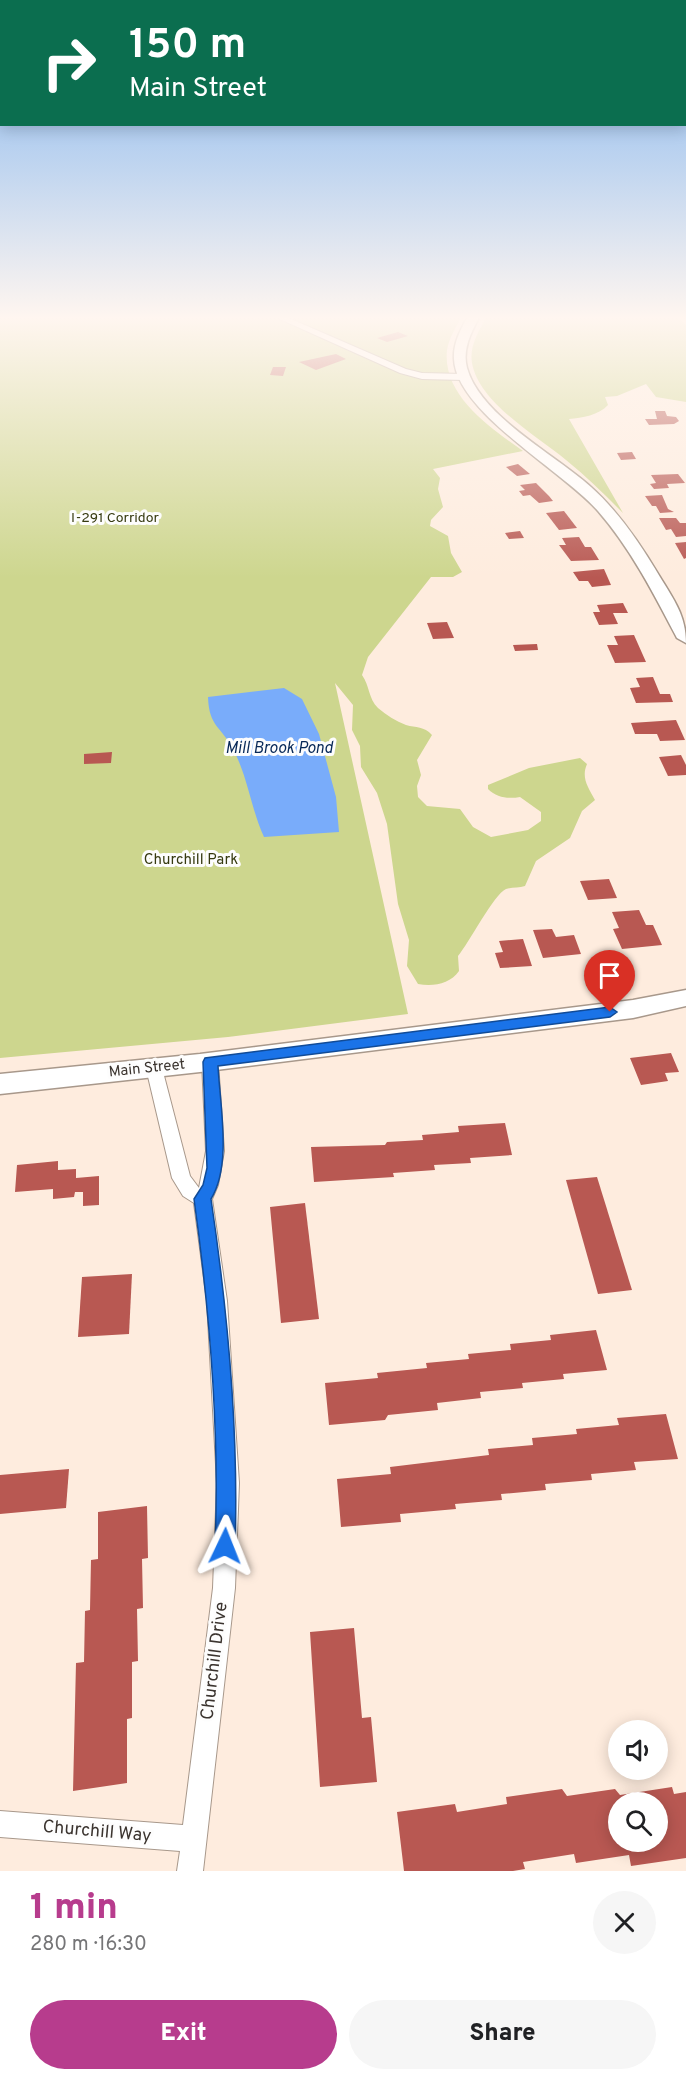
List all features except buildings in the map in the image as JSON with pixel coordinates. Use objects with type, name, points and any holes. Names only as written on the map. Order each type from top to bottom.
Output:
[{"type":"main road","points":[[485,403],[497,418],[588,491],[617,523],[655,582],[686,638]]},
{"type":"main road","name":"Main Street","points":[[0,1084],[210,1062],[633,1009],[686,998]]},
{"type":"street","name":"Churchill Drive","points":[[190,1871],[224,1588],[228,1483],[217,1301],[203,1199],[210,1186],[215,1168],[210,1062]]},
{"type":"street","points":[[154,1068],[181,1178],[189,1191],[203,1199]]},
{"type":"street","name":"Churchill Way","points":[[0,1824],[195,1839]]},
{"type":"green space","points":[[0,403],[466,403],[497,432],[523,451],[433,469],[440,478],[438,489],[443,507],[431,520],[430,526],[448,536],[451,553],[462,572],[453,577],[431,577],[368,657],[362,675],[372,700],[378,708],[399,722],[423,729],[432,735],[417,760],[421,775],[417,786],[418,797],[427,806],[460,809],[473,827],[491,837],[528,830],[541,821],[541,812],[520,797],[507,798],[495,794],[488,789],[488,785],[529,768],[580,758],[587,764],[585,778],[595,800],[582,811],[570,838],[536,861],[525,886],[506,889],[495,900],[458,956],[459,971],[451,979],[441,984],[418,984],[407,966],[409,940],[398,904],[387,824],[377,793],[361,767],[360,746],[352,730],[353,705],[335,683],[408,1014],[228,1037],[0,1058]]},
{"type":"green space","points":[[496,403],[607,403],[595,414],[569,419],[623,513],[573,466]]},
{"type":"water","name":"Mill Brook Pond","points":[[284,688],[302,699],[319,734],[336,797],[339,832],[264,837],[238,760],[229,741],[213,721],[208,697]]},
{"type":"route","points":[[225,1546],[228,1483],[221,1349],[203,1199],[214,1176],[215,1168],[210,1062],[610,1012]]},
{"type":"park label","name":"I-291 Corridor","points":[[115,518]]},
{"type":"park label","name":"Churchill Park","points":[[191,860]]}]
